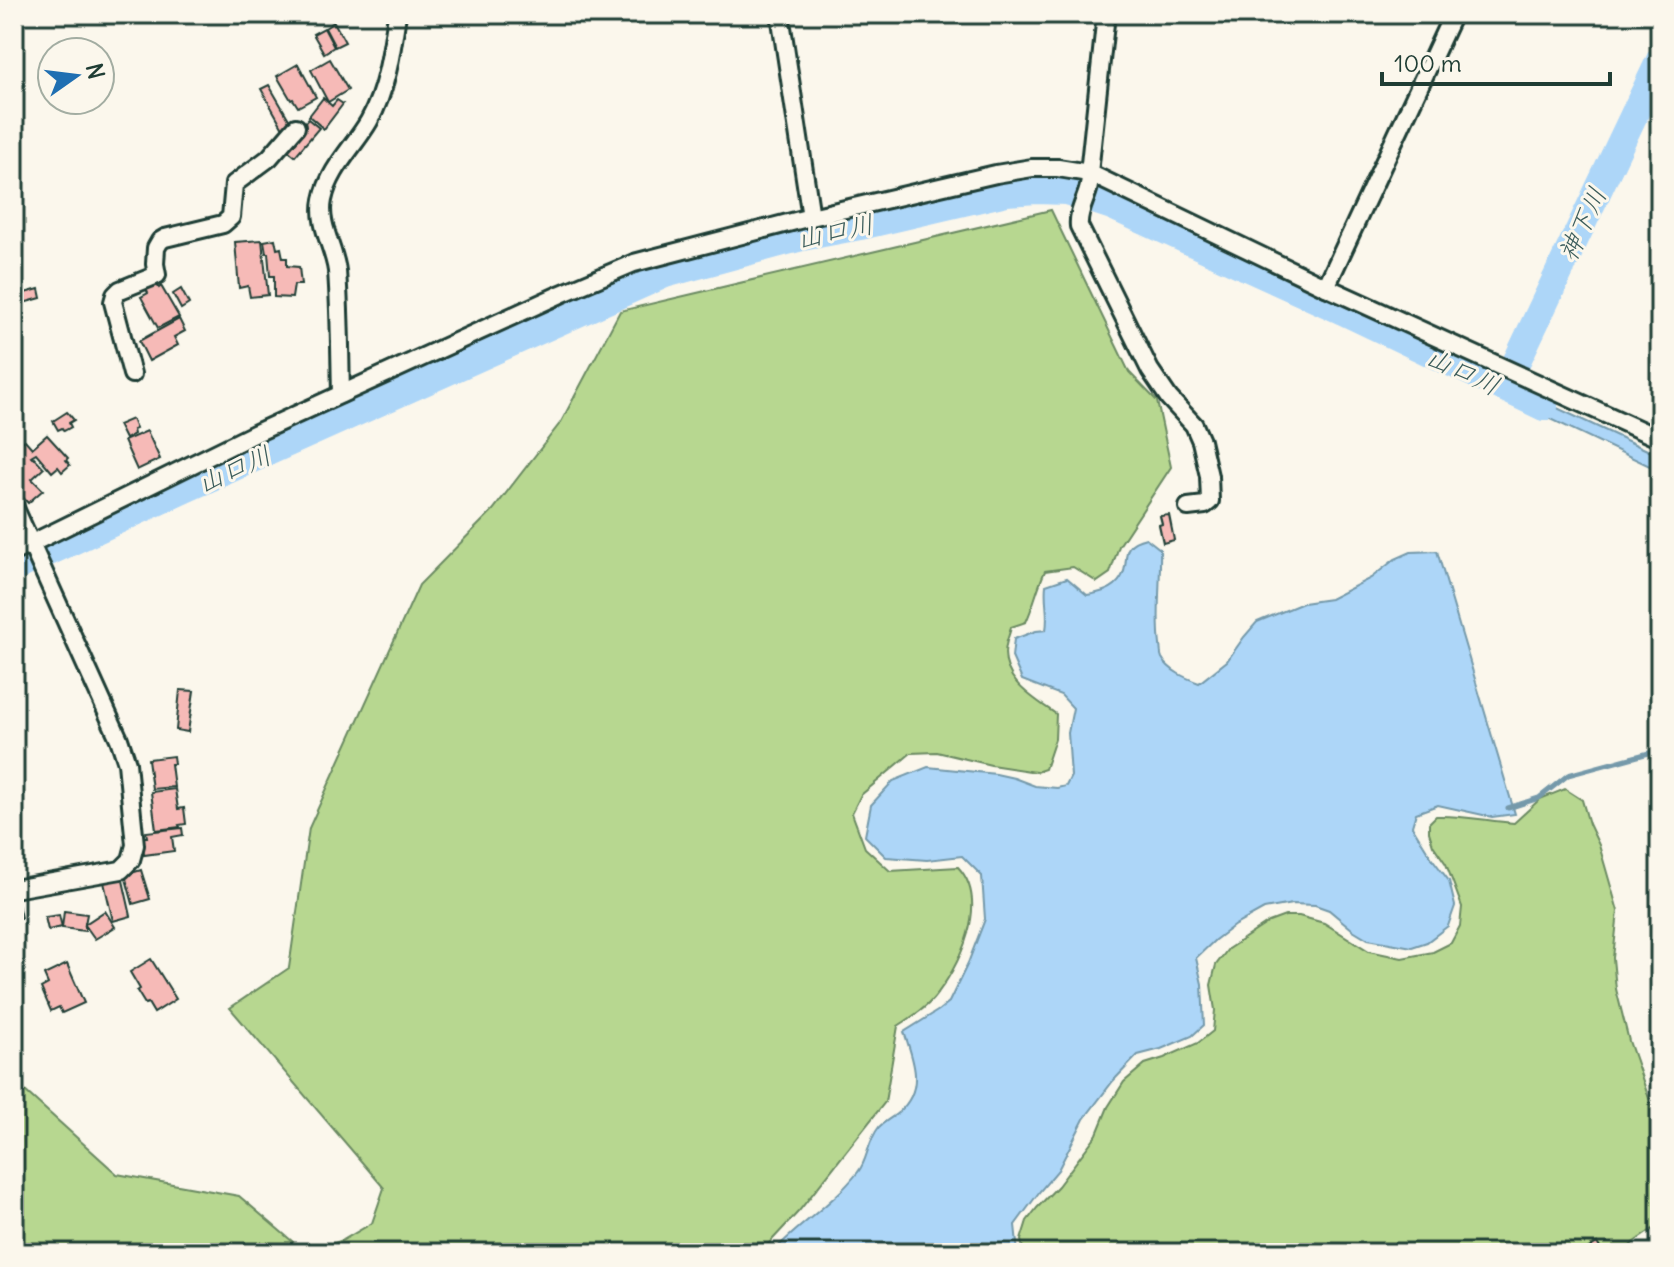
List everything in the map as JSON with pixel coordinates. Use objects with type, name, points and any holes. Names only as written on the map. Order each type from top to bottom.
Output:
[{"type":"street","points":[[341,394],[336,269],[321,214],[323,198],[335,169],[370,119],[379,99],[397,14]]},
{"type":"street","points":[[780,14],[811,217]]},
{"type":"street","points":[[1106,14],[1090,178],[1078,218],[1079,226],[1150,370],[1169,398],[1194,425],[1201,441],[1209,476],[1210,501],[1205,505],[1188,507]]},
{"type":"street","points":[[1326,287],[1453,14]]},
{"type":"street","points":[[132,374],[113,308],[115,295],[157,275],[156,248],[165,238],[223,224],[231,217],[234,184],[269,158],[296,127]]},
{"type":"street","points":[[14,552],[32,547],[256,433],[634,263],[811,217],[1032,168],[1058,168],[1090,178],[1660,439]]},
{"type":"street","points":[[14,506],[119,739],[127,763],[135,845],[131,860],[121,870],[14,889]]},
{"type":"green space","points":[[1051,210],[1129,372],[1157,401],[1171,467],[1119,546],[1110,573],[1097,582],[1073,567],[1045,571],[1026,622],[1011,627],[1005,657],[1013,678],[1056,714],[1055,739],[1045,769],[1036,772],[991,765],[937,752],[911,753],[861,795],[852,813],[865,848],[890,871],[958,867],[967,881],[972,898],[968,934],[953,970],[929,1003],[898,1026],[885,1102],[799,1211],[760,1253],[307,1253],[343,1240],[372,1223],[384,1188],[230,1008],[289,968],[309,828],[419,585],[493,510],[561,422],[620,311]]},
{"type":"green space","points":[[1565,789],[1582,800],[1618,911],[1613,958],[1616,989],[1629,1041],[1660,1130],[1660,1224],[1623,1253],[1027,1253],[1023,1249],[1021,1240],[1027,1221],[1097,1134],[1108,1107],[1124,1082],[1145,1064],[1198,1043],[1213,1031],[1215,1010],[1211,985],[1216,965],[1228,949],[1269,922],[1285,916],[1299,916],[1324,923],[1369,951],[1402,958],[1433,952],[1451,943],[1460,926],[1462,907],[1446,864],[1433,845],[1429,823],[1436,816],[1446,816],[1514,823],[1540,799]]},
{"type":"green space","points":[[14,1081],[117,1174],[239,1196],[306,1253],[14,1253]]},
{"type":"water","points":[[1512,387],[1660,456],[1660,471],[1507,398]]},
{"type":"water","points":[[1146,538],[1160,549],[1158,621],[1161,656],[1173,670],[1199,683],[1227,661],[1257,622],[1303,603],[1330,599],[1371,578],[1395,559],[1411,552],[1437,551],[1515,814],[1492,817],[1438,805],[1416,813],[1412,826],[1449,881],[1455,906],[1448,926],[1427,942],[1412,947],[1368,939],[1329,910],[1315,905],[1292,904],[1264,909],[1215,940],[1196,958],[1202,984],[1204,1025],[1192,1036],[1138,1055],[1113,1081],[1084,1119],[1058,1170],[1015,1225],[1018,1253],[772,1253],[849,1183],[861,1167],[879,1127],[907,1103],[915,1084],[915,1074],[904,1032],[949,1002],[985,919],[982,876],[962,856],[927,860],[886,857],[865,836],[871,805],[893,781],[928,767],[996,774],[1035,786],[1066,786],[1071,776],[1068,733],[1073,708],[1061,695],[1022,680],[1012,657],[1014,639],[1046,630],[1046,585],[1067,578],[1087,595],[1106,590],[1121,578],[1131,545]]},
{"type":"building","points":[[334,22],[345,42],[335,47],[325,28]]},
{"type":"building","points":[[324,28],[334,47],[324,53],[313,34]]},
{"type":"building","points":[[330,59],[348,90],[328,102],[311,70]]},
{"type":"building","points":[[298,64],[316,97],[298,107],[277,76]]},
{"type":"building","points":[[269,85],[291,123],[283,128],[261,89]]},
{"type":"building","points":[[323,98],[332,106],[337,100],[343,104],[324,129],[309,116]]},
{"type":"building","points":[[308,119],[319,128],[295,156],[284,147]]},
{"type":"building","points":[[275,239],[277,249],[281,248],[283,258],[287,258],[287,266],[299,267],[301,285],[294,285],[292,298],[274,297],[274,276],[270,276],[264,241]]},
{"type":"building","points":[[262,240],[268,295],[250,297],[248,286],[239,288],[235,242]]},
{"type":"building","points":[[155,282],[159,288],[161,286],[179,317],[158,328],[141,297],[148,293],[145,287]]},
{"type":"building","points":[[39,289],[41,298],[16,305],[14,296]]},
{"type":"building","points":[[181,289],[189,304],[181,309],[173,294]]},
{"type":"building","points":[[179,319],[185,331],[174,337],[178,345],[149,361],[139,341]]},
{"type":"building","points":[[67,412],[74,420],[69,423],[71,427],[58,430],[53,421]]},
{"type":"building","points":[[132,419],[136,429],[125,439],[118,425]]},
{"type":"building","points":[[147,431],[160,459],[137,470],[124,441]]},
{"type":"building","points":[[47,435],[68,458],[66,460],[70,465],[62,472],[58,467],[52,472],[36,453],[31,456],[44,468],[32,479],[43,490],[28,503],[17,491],[23,485],[14,475],[14,447],[25,440],[32,448]]},
{"type":"building","points":[[1169,515],[1174,540],[1163,543],[1160,516]]},
{"type":"building","points":[[180,690],[194,691],[188,732],[176,730]]},
{"type":"building","points":[[173,756],[174,787],[152,789],[148,759]]},
{"type":"building","points":[[175,789],[178,809],[184,808],[186,824],[156,830],[151,792]]},
{"type":"building","points":[[182,828],[183,835],[172,837],[174,851],[144,855],[142,837],[147,837],[146,832]]},
{"type":"building","points":[[141,870],[150,899],[133,904],[125,875]]},
{"type":"building","points":[[122,876],[131,916],[113,921],[103,878]]},
{"type":"building","points":[[16,895],[21,918],[14,919]]},
{"type":"building","points":[[64,911],[87,914],[85,924],[105,911],[115,927],[95,939],[85,925],[85,931],[62,928]]},
{"type":"building","points":[[59,915],[62,927],[48,930],[45,917]]},
{"type":"building","points":[[151,959],[176,999],[154,1013],[137,991],[140,989],[130,972]]},
{"type":"building","points":[[67,964],[84,1003],[62,1013],[59,1007],[51,1011],[41,988],[48,984],[44,975]]},
{"type":"building","points":[[1597,1243],[1603,1253],[1581,1253]]},
{"type":"waterway","name":"神下川","points":[[1504,388],[1660,60]]},
{"type":"waterway","name":"山口川","points":[[14,568],[665,274],[802,237],[1006,192],[1066,191],[1112,206],[1544,407]]},
{"type":"waterway","points":[[1508,808],[1539,798],[1568,775],[1660,750]]}]
